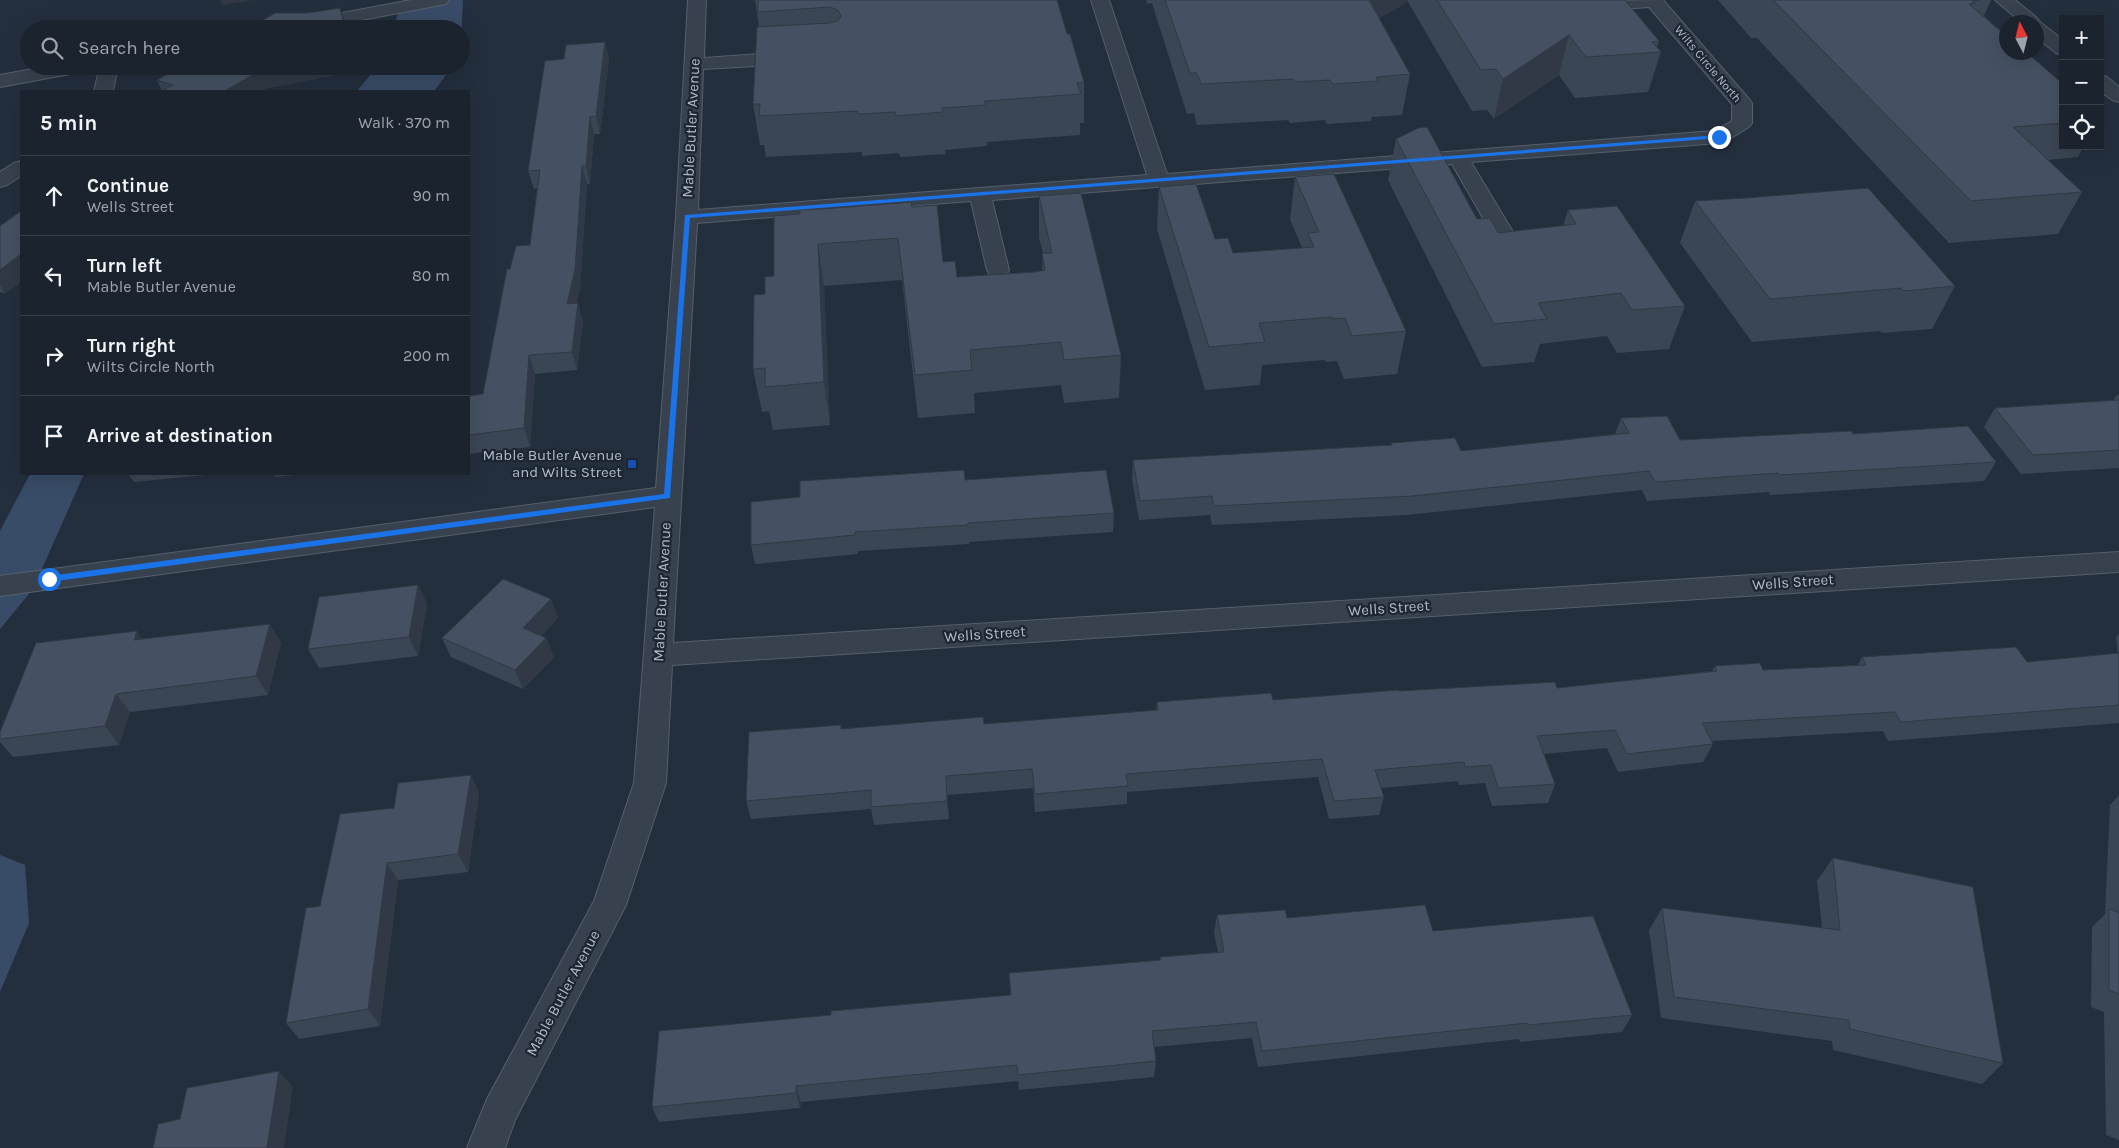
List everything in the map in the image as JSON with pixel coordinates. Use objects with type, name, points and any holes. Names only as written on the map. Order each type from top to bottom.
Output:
[{"type":"street","points":[[332,20],[440,0]]},
{"type":"street","name":"Mable Butler Avenue","points":[[486,1148],[500,1112],[609,905],[650,783],[660,655],[668,496],[687,217],[698,0]]},
{"type":"street","points":[[1100,0],[1159,180]]},
{"type":"street","points":[[2004,0],[2022,15]]},
{"type":"street","points":[[1577,7],[1654,1]]},
{"type":"street","name":"Wilts Circle North","points":[[687,217],[1719,137],[1742,123],[1742,103],[1654,1]]},
{"type":"street","points":[[2044,34],[2059,46]]},
{"type":"street","points":[[694,64],[807,57]]},
{"type":"street","points":[[0,81],[32,75]]},
{"type":"street","points":[[104,90],[107,75]]},
{"type":"street","points":[[2104,84],[2119,96]]},
{"type":"street","points":[[1458,157],[1505,236]]},
{"type":"street","points":[[0,181],[20,169]]},
{"type":"street","points":[[980,194],[998,270]]},
{"type":"street","points":[[0,586],[668,496]]},
{"type":"street","name":"Wells Street","points":[[660,655],[2119,562]]},
{"type":"water","points":[[404,0],[463,0],[462,20],[396,20]]},
{"type":"water","points":[[370,75],[446,75],[435,90],[358,90]]},
{"type":"water","points":[[29,475],[84,475],[33,589],[0,629],[0,531]]},
{"type":"water","points":[[0,855],[25,865],[29,923],[0,992]]},
{"type":"building","points":[[758,0],[1057,0],[1067,34],[1070,34],[1084,82],[1077,83],[1081,94],[985,101],[985,105],[942,108],[943,112],[896,116],[895,112],[858,114],[857,111],[759,116],[760,104],[753,104],[757,27],[830,23],[838,21],[841,16],[838,10],[830,7],[758,12]]},
{"type":"building","points":[[1165,0],[1369,0],[1410,74],[1376,77],[1378,81],[1333,84],[1330,80],[1295,82],[1293,79],[1201,84],[1197,73],[1190,73]]},
{"type":"building","points":[[1437,0],[1625,0],[1659,41],[1652,42],[1661,52],[1586,57],[1569,35],[1503,79],[1496,69],[1481,70]]},
{"type":"building","points":[[1773,0],[1979,0],[1972,1],[1975,3],[1969,4],[1999,30],[1999,60],[2035,60],[2059,81],[2059,123],[2013,127],[2082,192],[1971,201]]},
{"type":"building","points":[[340,8],[343,20],[263,20],[275,13],[308,13]]},
{"type":"building","points":[[605,42],[596,116],[590,117],[586,166],[582,166],[575,270],[567,304],[578,303],[572,352],[529,355],[524,428],[470,435],[470,396],[483,394],[507,269],[510,269],[516,246],[530,245],[540,170],[528,171],[545,61],[564,59],[566,45]]},
{"type":"building","points":[[166,75],[252,75],[227,90],[164,90],[173,85],[157,80]]},
{"type":"building","points":[[1427,127],[1477,219],[1490,218],[1498,233],[1576,224],[1568,210],[1617,206],[1685,306],[1632,310],[1621,293],[1538,303],[1547,319],[1494,324],[1396,139],[1418,128]]},
{"type":"building","points":[[1334,174],[1406,331],[1352,336],[1345,318],[1333,319],[1332,317],[1259,323],[1265,342],[1209,347],[1159,187],[1196,184],[1215,239],[1228,238],[1233,253],[1314,247],[1308,233],[1319,232],[1295,177]]},
{"type":"building","points":[[1868,188],[1955,286],[1904,291],[1901,288],[1770,299],[1695,201],[1746,198]]},
{"type":"building","points":[[1081,193],[1121,355],[1064,360],[1061,342],[970,350],[972,370],[915,375],[898,238],[818,244],[824,382],[765,387],[765,368],[753,369],[754,295],[765,294],[765,277],[774,276],[774,216],[800,214],[800,210],[911,202],[912,207],[937,205],[943,262],[955,261],[957,277],[1035,272],[1045,270],[1042,253],[1052,253],[1039,196]]},
{"type":"building","points":[[20,212],[20,255],[0,270],[0,226]]},
{"type":"building","points":[[2119,400],[2119,450],[2033,455],[1995,408]]},
{"type":"building","points":[[1667,416],[1680,440],[1851,431],[1853,434],[1968,426],[1996,462],[1779,475],[1778,473],[1655,482],[1649,471],[1412,496],[1214,506],[1212,496],[1140,501],[1133,460],[1392,445],[1391,443],[1455,438],[1461,451],[1629,433],[1621,418]]},
{"type":"building","points":[[964,470],[965,480],[1106,470],[1114,513],[855,532],[855,535],[751,545],[751,502],[800,497],[800,481]]},
{"type":"building","points":[[503,579],[551,599],[523,628],[546,638],[515,670],[442,638]]},
{"type":"building","points":[[418,585],[409,637],[308,649],[319,597]]},
{"type":"building","points":[[270,624],[256,676],[116,694],[105,726],[0,739],[0,732],[36,643],[137,631],[134,640]]},
{"type":"building","points":[[2016,647],[2027,662],[2119,653],[2119,705],[1901,722],[1895,712],[1702,723],[1713,744],[1627,754],[1615,730],[1537,736],[1555,784],[1498,788],[1491,765],[1465,767],[1464,762],[1375,770],[1384,797],[1334,801],[1322,759],[1126,774],[1128,786],[1035,794],[1032,769],[946,776],[947,801],[871,807],[871,790],[746,801],[749,732],[841,725],[841,729],[983,717],[984,724],[1158,710],[1157,702],[1271,693],[1273,700],[1398,690],[1555,682],[1557,688],[1717,671],[1715,666],[1760,663],[1763,670],[1866,665],[1862,657]]},
{"type":"building","points":[[471,775],[458,854],[387,863],[368,1009],[286,1023],[306,908],[320,906],[340,814],[394,808],[398,783]]},
{"type":"building","points":[[1833,858],[1973,887],[2003,1063],[1850,1029],[1849,1020],[1674,997],[1662,908],[1840,930]]},
{"type":"building","points":[[1425,905],[1433,931],[1593,916],[1632,1015],[1528,1025],[1527,1023],[1262,1051],[1256,1022],[1152,1031],[1156,1061],[1018,1075],[1017,1065],[796,1086],[796,1093],[652,1107],[659,1031],[831,1015],[831,1011],[1011,995],[1009,973],[1161,960],[1160,957],[1224,952],[1217,915],[1285,910],[1287,918]]},
{"type":"building","points":[[2109,909],[2119,913],[2119,994],[2109,990]]},
{"type":"building","points":[[279,1071],[267,1148],[153,1148],[158,1124],[180,1119],[187,1088]]},
{"type":"place","name":"Mable Butler Avenue and Wilts Street","points":[[632,464]]},
{"type":"route","points":[[49,579],[668,496],[687,217],[1719,137]]}]
